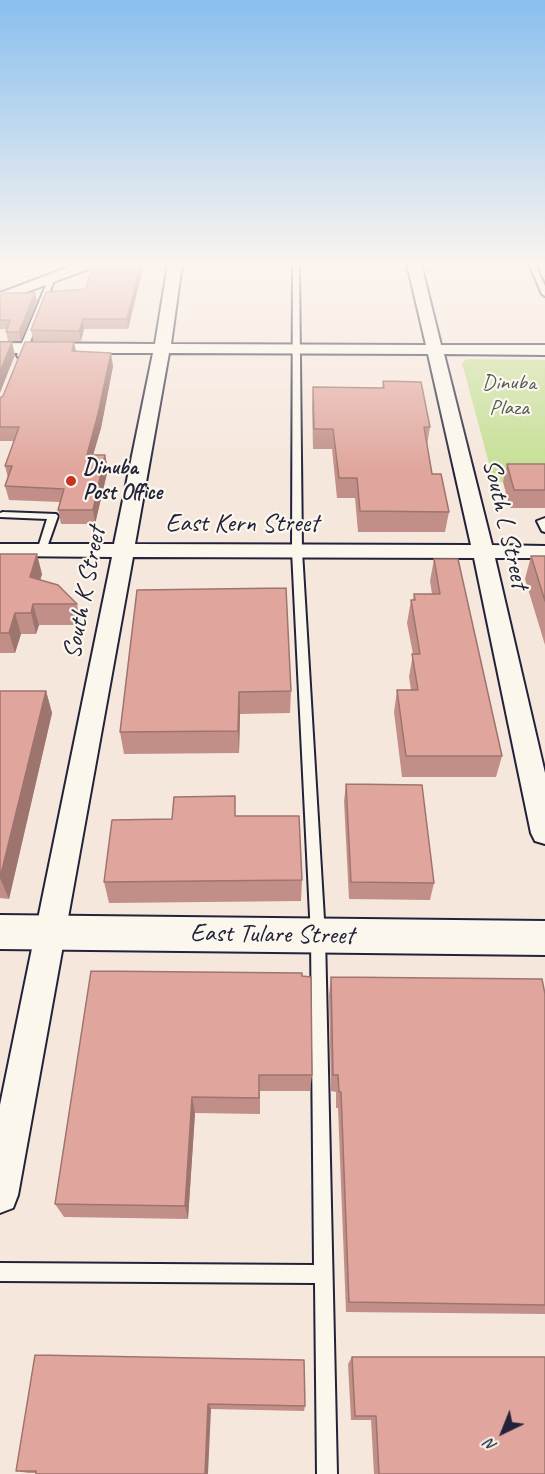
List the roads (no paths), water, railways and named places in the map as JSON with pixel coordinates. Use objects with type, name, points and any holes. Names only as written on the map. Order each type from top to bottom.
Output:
[{"type":"street","name":"South K Street","points":[[0,1195],[164,333]]},
{"type":"street","name":"South L Street","points":[[429,333],[483,551],[545,833]]},
{"type":"street","points":[[0,348],[297,347],[545,350]]},
{"type":"street","name":"East Kern Street","points":[[0,550],[545,552]]},
{"type":"street","name":"East Tulare Street","points":[[0,932],[545,938]]},
{"type":"lane","points":[[16,368],[30,333]]},
{"type":"lane","points":[[297,333],[297,551],[318,936],[327,1474]]},
{"type":"lane","points":[[3,515],[54,516],[42,550]]},
{"type":"lane","points":[[545,521],[542,521],[545,529]]},
{"type":"lane","points":[[0,1272],[324,1274]]},
{"type":"place","name":"Dinuba Post Office","points":[[71,481]]},
{"type":"park label","name":"Dinuba Plaza","points":[[509,396]]}]
